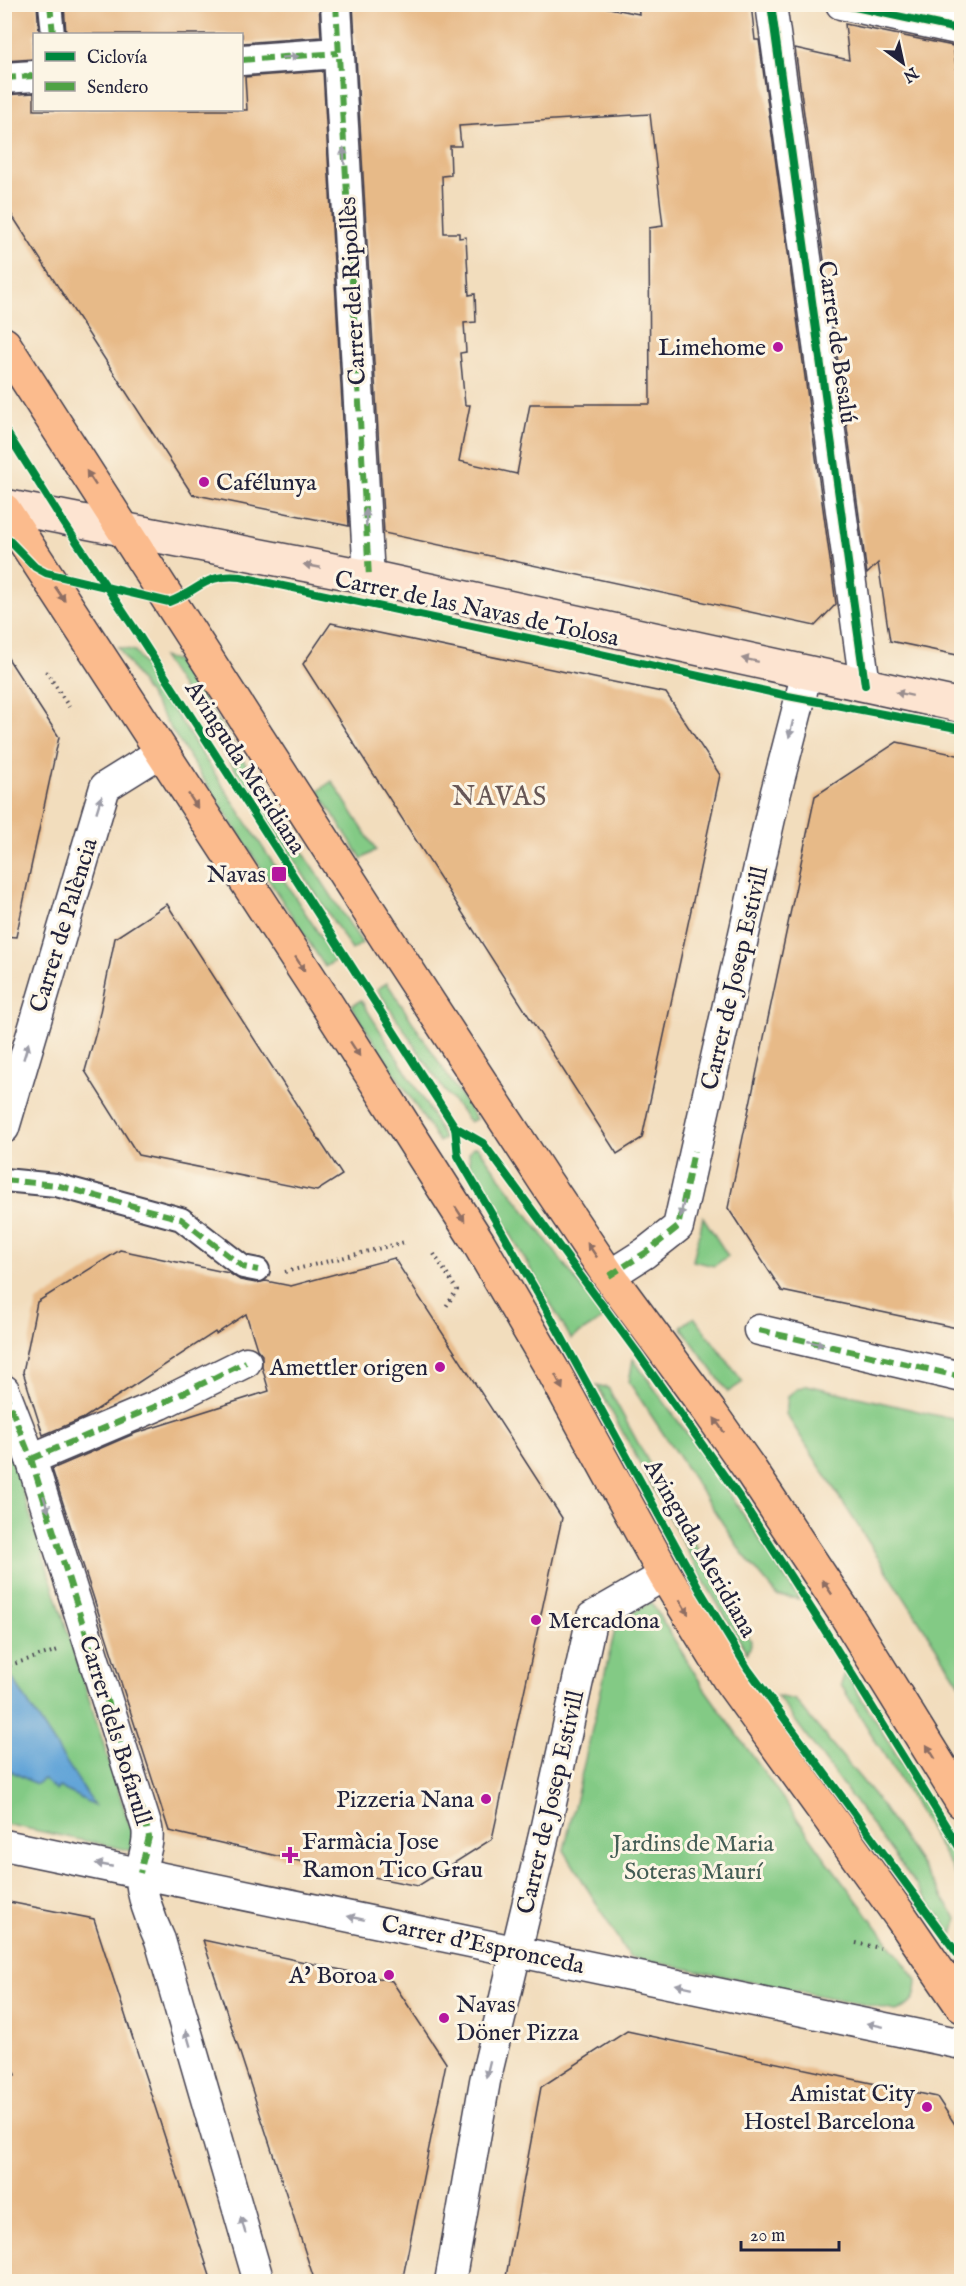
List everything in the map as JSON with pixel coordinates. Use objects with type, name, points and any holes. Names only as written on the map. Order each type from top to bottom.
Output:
[{"type":"main road","name":"Avinguda Meridiana","points":[[4,344],[389,942],[620,1269],[709,1411],[843,1610],[962,1802]]},
{"type":"main road","name":"Carrer de las Navas de Tolosa","points":[[4,508],[122,528],[369,577],[962,706]]},
{"type":"main road","name":"Avinguda Meridiana","points":[[4,508],[478,1242],[555,1374],[665,1575],[729,1679],[901,1917],[962,2006]]},
{"type":"street","points":[[50,4],[53,33]]},
{"type":"street","name":"Carrer del Ripollès","points":[[336,4],[369,577]]},
{"type":"street","name":"Carrer de Besalú","points":[[771,4],[865,685]]},
{"type":"street","points":[[841,4],[962,30]]},
{"type":"street","points":[[960,4],[962,14]]},
{"type":"street","points":[[243,60],[338,53]]},
{"type":"street","points":[[4,78],[33,76]]},
{"type":"street","name":"Carrer de Josep Estivill","points":[[620,1269],[678,1227],[775,796],[807,672]]},
{"type":"street","name":"Carrer de Palència","points":[[4,1128],[105,787],[161,752]]},
{"type":"street","points":[[4,1180],[56,1185],[181,1219],[243,1267],[268,1272]]},
{"type":"street","points":[[759,1330],[962,1377]]},
{"type":"street","points":[[31,1459],[161,1404],[246,1362]]},
{"type":"street","name":"Carrer dels Bofarull","points":[[4,1390],[31,1459],[147,1828],[149,1837],[140,1873],[149,1917],[160,1940],[259,2282]]},
{"type":"street","name":"Carrer de Josep Estivill","points":[[450,2282],[485,2081],[592,1617],[665,1575]]},
{"type":"street","name":"Carrer d'Espronceda","points":[[4,1845],[962,2044]]},
{"type":"path","points":[[46,671],[69,707]]},
{"type":"path","points":[[268,1272],[405,1242]]},
{"type":"path","points":[[434,1254],[457,1290],[445,1308]]},
{"type":"path","points":[[4,1667],[89,1641]]},
{"type":"path","points":[[855,1943],[885,1949]]},
{"type":"green space","points":[[118,647],[135,651],[336,960],[325,967]]},
{"type":"green space","points":[[162,657],[179,661],[362,943],[352,950]]},
{"type":"green space","points":[[332,781],[376,850],[362,859],[318,791]]},
{"type":"green space","points":[[387,983],[476,1119],[470,1122],[444,1090],[377,989]]},
{"type":"green space","points":[[361,1000],[425,1102],[444,1139],[439,1142],[351,1006]]},
{"type":"green space","points":[[473,1147],[478,1147],[604,1318],[571,1339],[470,1164],[469,1153]]},
{"type":"green space","points":[[703,1217],[728,1256],[714,1266],[693,1261]]},
{"type":"green space","points":[[694,1317],[743,1382],[728,1392],[681,1327]]},
{"type":"green space","points":[[633,1359],[718,1476],[799,1599],[778,1596],[743,1554],[629,1382]]},
{"type":"green space","points":[[597,1385],[608,1388],[668,1498],[751,1641],[747,1653],[701,1576]]},
{"type":"green space","points":[[807,1385],[961,1421],[961,1686],[786,1414],[788,1396]]},
{"type":"green space","points":[[5,1436],[138,1852],[5,1824]]},
{"type":"green space","name":"Jardins de Maria Soteras Maurí","points":[[651,1602],[702,1685],[828,1862],[917,1980],[915,1996],[907,2006],[896,2011],[629,1957],[564,1850],[617,1621]]},
{"type":"green space","points":[[845,1672],[922,1796],[961,1865],[961,1885],[919,1811],[841,1685]]},
{"type":"green space","points":[[777,1696],[795,1700],[875,1796],[957,1919],[953,1935]]},
{"type":"water","points":[[7,1670],[94,1805],[59,1787],[56,1791],[43,1779],[36,1784],[5,1768],[4,1672]]},
{"type":"building","points":[[4,4],[37,4],[39,33],[33,33],[33,59],[4,61]]},
{"type":"building","points":[[64,4],[319,4],[321,37],[243,43],[243,33],[66,33]]},
{"type":"building","points":[[353,4],[590,4],[639,14],[638,4],[751,4],[755,40],[759,40],[836,604],[815,626],[384,533]],"holes":[[[650,114],[663,226],[649,228],[650,404],[530,404],[517,474],[459,461],[470,405],[465,405],[460,353],[466,352],[464,323],[476,322],[475,294],[469,295],[466,237],[459,238],[459,233],[444,233],[442,176],[451,175],[450,146],[461,146],[459,126]]]},
{"type":"building","points":[[845,24],[953,46],[962,107],[962,656],[890,641],[878,563],[867,574],[795,48],[849,60]]},
{"type":"building","points":[[323,71],[349,526],[192,494],[4,203],[4,95],[33,93],[33,111],[243,111],[247,110],[245,77]]},
{"type":"building","points":[[331,623],[666,693],[720,775],[642,1138],[617,1154],[303,664]]},
{"type":"building","points":[[4,652],[59,737],[16,937],[4,936]]},
{"type":"building","points":[[897,742],[962,756],[962,1329],[782,1291],[728,1208],[815,796]]},
{"type":"building","points":[[167,904],[342,1175],[317,1191],[138,1155],[85,1071],[96,1032],[115,938]]},
{"type":"building","points":[[120,1250],[229,1273],[240,1280],[256,1283],[266,1281],[291,1286],[394,1258],[562,1518],[492,1839],[418,1886],[169,1831],[52,1469],[136,1433],[269,1391],[262,1367],[262,1355],[257,1349],[246,1314],[84,1418],[43,1435],[23,1372],[37,1302]]},
{"type":"building","points":[[4,1901],[94,1919],[212,2282],[4,2282],[4,2077],[15,2075],[4,2043]]},
{"type":"building","points":[[203,1940],[392,1981],[446,2063],[402,2282],[315,2282]]},
{"type":"building","points":[[627,2031],[937,2097],[962,2135],[962,2282],[505,2282],[541,2087]]},
{"type":"marked path","points":[[50,4],[53,33]]},
{"type":"marked path","points":[[336,4],[369,577]]},
{"type":"marked path","points":[[243,60],[338,53]]},
{"type":"marked path","points":[[4,78],[33,76]]},
{"type":"marked path","points":[[609,1276],[645,1253],[678,1227],[694,1151]]},
{"type":"marked path","points":[[4,1180],[56,1185],[181,1219],[243,1267],[258,1270]]},
{"type":"marked path","points":[[759,1330],[962,1377]]},
{"type":"marked path","points":[[31,1459],[161,1404],[246,1362]]},
{"type":"marked path","points":[[4,1390],[31,1459],[147,1828],[149,1837],[140,1873]]},
{"type":"cycle path","points":[[771,4],[865,685]]},
{"type":"cycle path","points":[[841,4],[962,30]]},
{"type":"cycle path","points":[[4,428],[455,1127],[483,1143],[639,1355],[740,1498],[962,1852]]},
{"type":"cycle path","points":[[4,535],[35,567],[46,573],[169,602],[210,580],[229,576],[241,577],[788,696],[962,729]]},
{"type":"cycle path","points":[[455,1127],[458,1156],[538,1294],[701,1592],[748,1669],[962,1960]]},
{"type":"place","name":"Limehome","points":[[778,347]]},
{"type":"place","name":"Cafélunya","points":[[204,482]]},
{"type":"place","name":"Navas","points":[[279,874]]},
{"type":"place","name":"Amettler origen","points":[[440,1367]]},
{"type":"place","name":"Mercadona","points":[[536,1620]]},
{"type":"place","name":"Pizzeria Nana","points":[[486,1799]]},
{"type":"place","name":"Farmàcia Jose Ramon Tico Grau","points":[[290,1855]]},
{"type":"place","name":"A' Boroa","points":[[389,1975]]},
{"type":"place","name":"Navas Döner Pizza","points":[[444,2018]]},
{"type":"place","name":"Amistat City Hostel Barcelona","points":[[927,2107]]},
{"type":"district","name":"NAVAS","points":[[500,796]]}]
